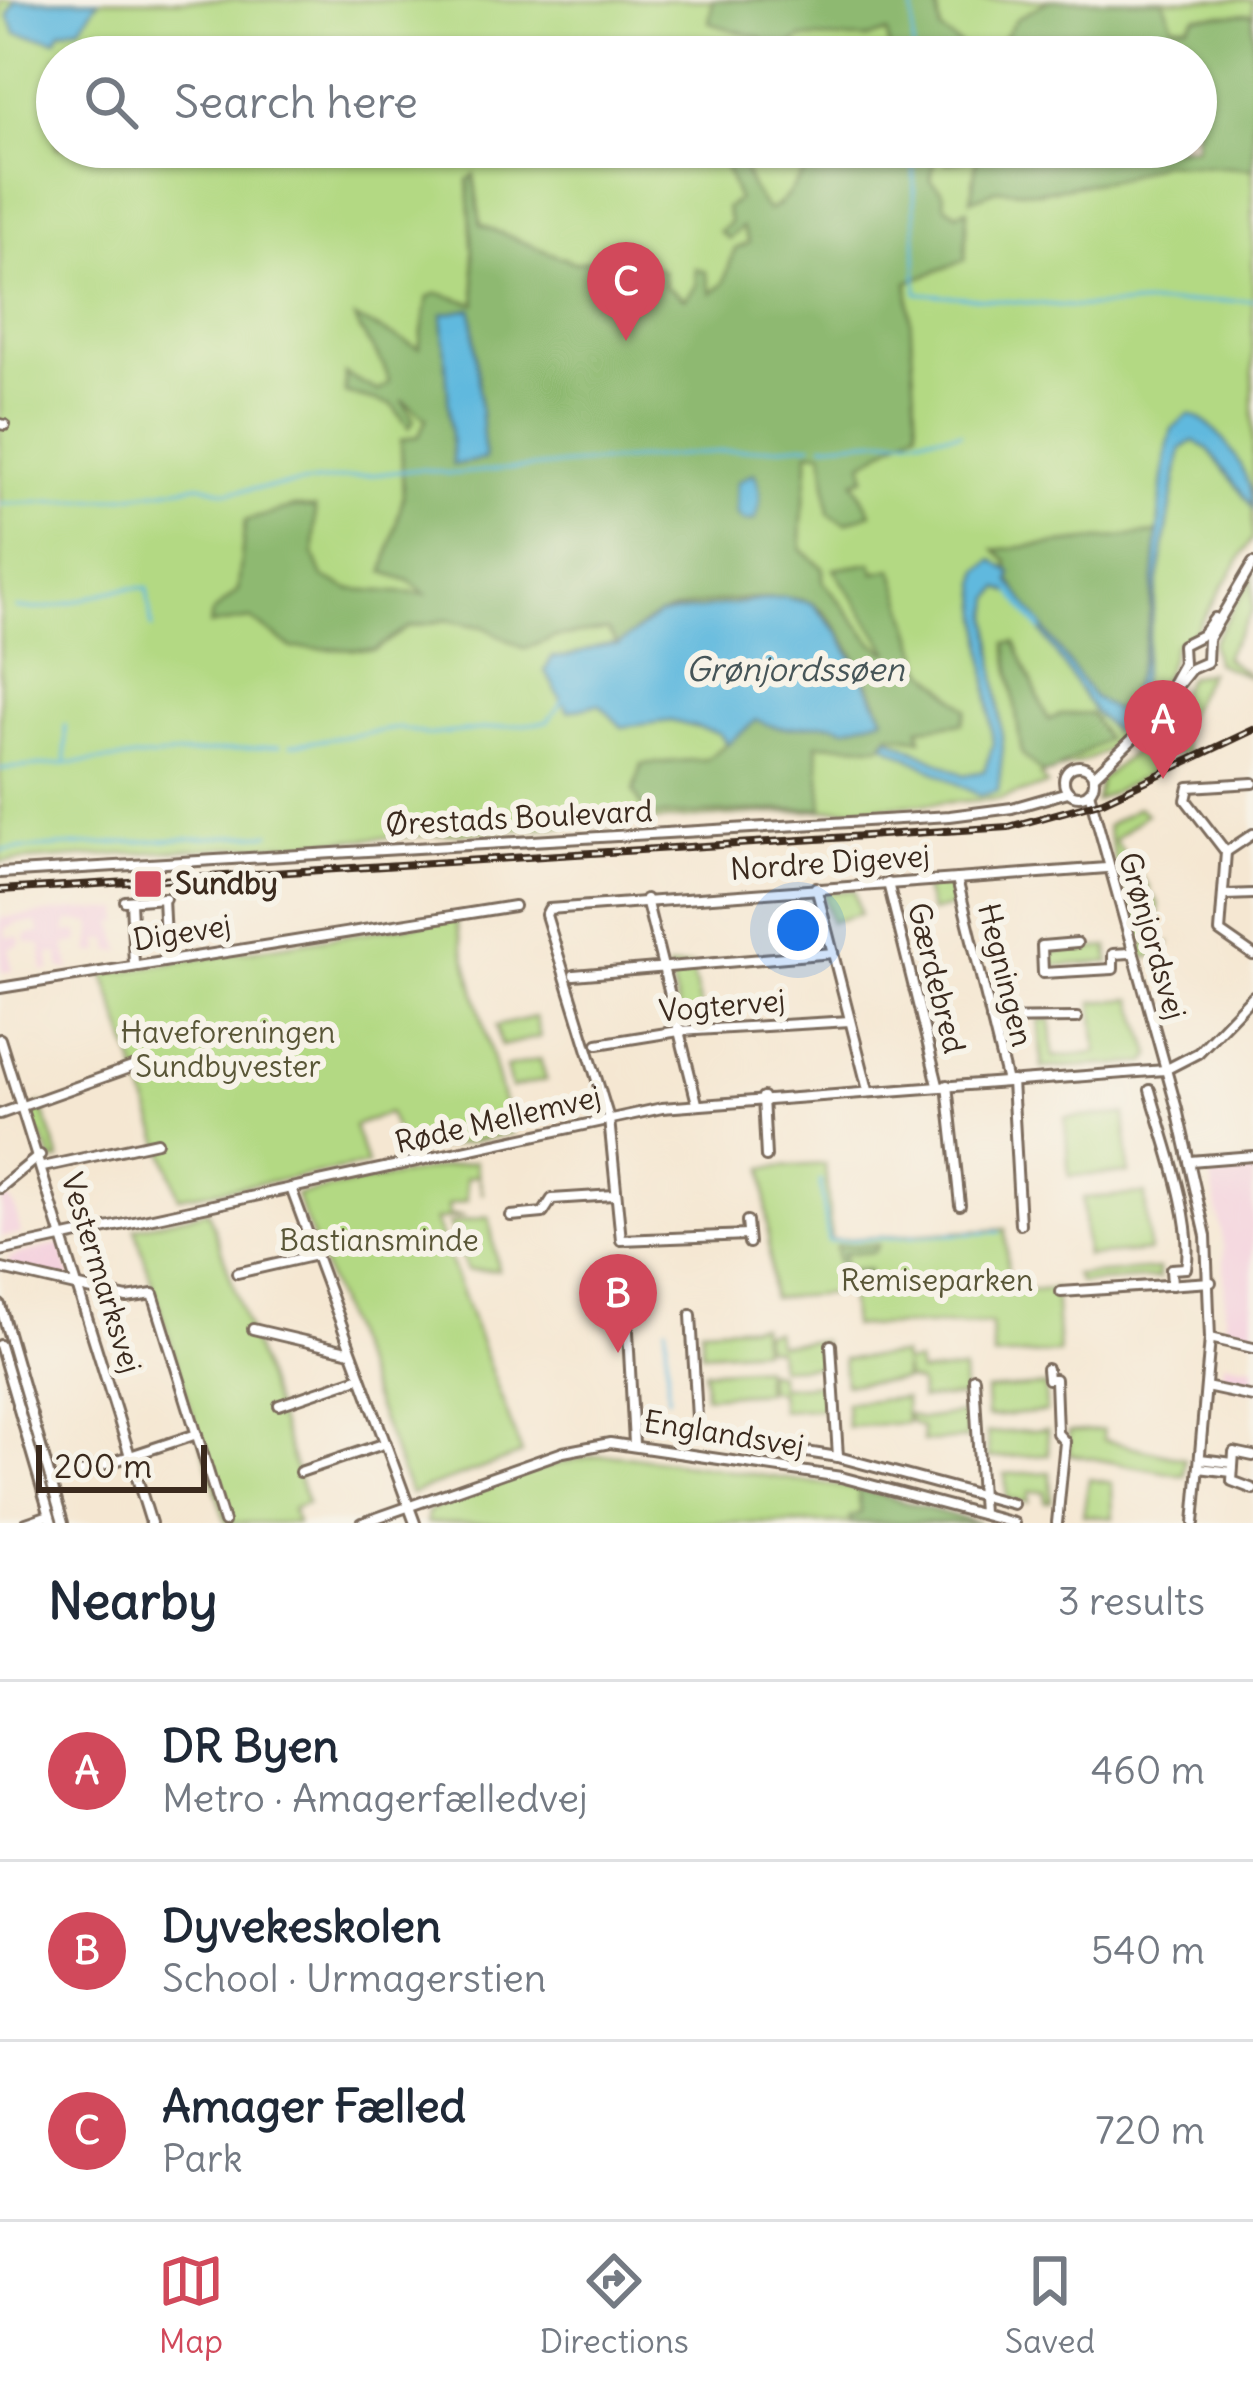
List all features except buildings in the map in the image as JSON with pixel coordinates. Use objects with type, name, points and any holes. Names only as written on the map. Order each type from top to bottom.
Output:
[{"type":"street","points":[[1066,788],[1084,794],[1091,774],[1119,753],[1187,666],[1207,662],[1206,645],[1253,563]]},
{"type":"street","points":[[1187,666],[1180,649],[1196,639],[1232,596]]},
{"type":"street","points":[[1196,639],[1206,645]]},
{"type":"street","name":"Ørestads Boulevard","points":[[0,873],[950,816],[1038,800],[1066,788],[1072,768],[1091,774]]},
{"type":"street","points":[[1253,783],[1189,787],[1186,800],[1226,852],[1220,932],[1253,955]]},
{"type":"street","name":"Grønjordsvej","points":[[1084,794],[1190,1161],[1211,1282],[1194,1523]]},
{"type":"street","points":[[1226,852],[1250,835]]},
{"type":"street","name":"Nordre Digevej","points":[[609,1119],[546,915],[556,907],[1107,868]]},
{"type":"street","name":"Hegningen","points":[[957,879],[1010,1082]]},
{"type":"street","name":"Gærdebred","points":[[888,883],[942,1085],[960,1205]]},
{"type":"street","points":[[816,887],[868,1090]]},
{"type":"street","points":[[1225,895],[1253,894]]},
{"type":"street","points":[[134,964],[128,901],[164,898],[166,960]]},
{"type":"street","points":[[646,899],[697,1103]]},
{"type":"street","name":"Digevej","points":[[0,988],[514,906]]},
{"type":"street","points":[[1077,944],[1042,946],[1043,973],[1114,968],[1113,954],[1130,953]]},
{"type":"street","points":[[574,975],[833,953]]},
{"type":"street","points":[[1165,1070],[1198,1053],[1253,996]]},
{"type":"street","points":[[991,1019],[1077,1018]]},
{"type":"street","name":"Vogtervej","points":[[598,1044],[679,1031],[850,1021]]},
{"type":"street","name":"Vestermarksvej","points":[[0,1039],[152,1523]]},
{"type":"street","points":[[0,1114],[132,1067]]},
{"type":"street","name":"Røde Mellemvej","points":[[0,1251],[697,1103],[1165,1070]]},
{"type":"street","points":[[1010,1082],[1020,1224]]},
{"type":"street","points":[[1150,1090],[1179,1197],[1187,1254],[1186,1268],[1171,1269],[1172,1285]]},
{"type":"street","points":[[763,1097],[766,1157]]},
{"type":"street","points":[[609,1119],[616,1226],[624,1244],[749,1239],[747,1221]]},
{"type":"street","points":[[43,1167],[157,1142]]},
{"type":"street","points":[[0,1188],[40,1155]]},
{"type":"street","points":[[1190,1161],[1253,1156]]},
{"type":"street","points":[[291,1188],[415,1523]]},
{"type":"street","points":[[511,1216],[541,1214],[552,1199],[614,1195]]},
{"type":"street","points":[[237,1274],[316,1255]]},
{"type":"street","points":[[2,1269],[127,1298],[153,1294],[224,1522]]},
{"type":"street","points":[[1061,1292],[1211,1282]]},
{"type":"street","points":[[626,1295],[634,1444]]},
{"type":"street","points":[[0,1305],[63,1523]]},
{"type":"street","points":[[691,1315],[698,1435],[838,1456],[1013,1504]]},
{"type":"street","points":[[253,1329],[353,1353]]},
{"type":"street","points":[[1210,1338],[1253,1348]]},
{"type":"street","points":[[0,1345],[51,1519],[26,1523]]},
{"type":"street","points":[[831,1345],[838,1456]]},
{"type":"street","points":[[1047,1369],[1048,1379],[1054,1378],[1057,1433],[1066,1442],[1057,1523]]},
{"type":"street","points":[[279,1405],[362,1377]]},
{"type":"street","points":[[974,1378],[982,1514]]},
{"type":"street","points":[[1206,1387],[1253,1397]]},
{"type":"street","points":[[0,1392],[13,1388]]},
{"type":"street","points":[[51,1482],[197,1434]]},
{"type":"street","points":[[300,1472],[386,1443]]},
{"type":"street","points":[[744,1461],[748,1443]]},
{"type":"street","name":"Englandsvej","points":[[362,1523],[563,1452],[634,1444],[841,1477],[1014,1523]]},
{"type":"street","points":[[1253,1456],[1234,1452],[1233,1468],[1235,1485],[1253,1489]]},
{"type":"street","points":[[1200,1463],[1233,1468]]},
{"type":"shaded area","points":[[121,910],[121,922],[114,923],[122,951],[111,951],[109,939],[100,940],[101,952],[89,953],[93,923],[68,921],[65,932],[78,932],[79,942],[65,944],[70,969],[60,969],[59,953],[49,954],[50,970],[43,972],[41,945],[25,942],[26,935],[40,933],[36,923],[18,923],[5,929],[6,937],[19,937],[21,944],[9,949],[12,971],[1,972],[0,918]]},
{"type":"shaded area","points":[[1253,1164],[1253,1338],[1225,1329],[1224,1245],[1210,1171]]},
{"type":"shaded area","points":[[2,1191],[15,1208],[21,1234],[0,1237]]},
{"type":"shaded area","points":[[61,1244],[71,1278],[67,1281],[11,1267],[8,1259],[19,1254]]},
{"type":"shaded area","points":[[1223,1362],[1253,1366],[1253,1391],[1222,1384]]},
{"type":"green space","points":[[0,0],[1253,0],[1253,538],[1194,633],[1174,645],[1164,676],[1134,724],[1108,749],[1040,776],[1047,785],[1001,799],[0,862]]},
{"type":"green space","points":[[713,0],[936,0],[941,31],[948,36],[754,36],[709,23]]},
{"type":"green space","points":[[1049,0],[1163,0],[1173,25],[1188,25],[1196,16],[1253,14],[1253,169],[1217,167],[1217,36],[1005,36],[1016,19]]},
{"type":"green space","points":[[726,168],[742,168],[768,210],[783,200],[810,168],[933,168],[931,180],[943,192],[945,205],[957,213],[967,209],[965,260],[908,282],[917,429],[863,463],[865,477],[854,481],[871,513],[846,523],[829,514],[823,452],[808,451],[801,538],[802,550],[823,568],[823,581],[873,643],[890,653],[834,569],[872,563],[875,573],[893,569],[924,668],[967,710],[962,723],[919,728],[921,739],[890,734],[881,746],[817,744],[823,808],[647,816],[634,791],[642,764],[707,759],[757,719],[782,727],[824,723],[845,727],[884,717],[853,653],[820,609],[796,599],[707,603],[655,617],[618,646],[607,630],[555,637],[525,649],[484,627],[446,620],[409,627],[374,650],[292,648],[251,619],[210,625],[212,614],[238,590],[245,521],[294,507],[315,508],[314,555],[323,577],[349,589],[425,594],[410,581],[384,572],[403,498],[401,440],[419,436],[426,418],[402,400],[414,420],[409,428],[392,405],[345,393],[345,374],[378,391],[389,383],[355,318],[419,348],[428,297],[438,293],[476,304],[468,180],[474,175],[481,225],[575,263],[631,255],[663,271],[665,286],[685,299],[696,286],[695,268],[706,272],[711,293],[723,284],[735,249],[749,243],[742,227],[729,239],[719,231],[730,223],[726,208],[738,200]]},
{"type":"green space","points":[[975,168],[1148,168],[1121,178],[1037,192],[999,189],[971,200]]},
{"type":"green space","points":[[1158,533],[1142,657],[1125,700],[1113,712],[1093,697],[1011,582],[1007,561],[994,550]]},
{"type":"green space","points":[[1253,576],[1253,610],[1224,657],[1253,678],[1215,663],[1212,643]]},
{"type":"green space","points":[[1015,642],[1048,720],[1062,714],[1091,714],[1106,739],[1052,772],[1042,773],[1022,754],[1006,643]]},
{"type":"green space","points":[[1209,672],[1178,731],[1187,753],[1162,755],[1153,733],[1189,677]]},
{"type":"green space","points":[[1147,741],[1154,756],[1152,772],[1096,801],[1100,780]]},
{"type":"green space","points":[[1138,807],[1146,814],[1114,840],[1150,889],[1125,902],[1128,882],[1117,871],[1107,826]]},
{"type":"green space","points":[[954,884],[959,905],[931,912],[923,885]]},
{"type":"green space","points":[[854,890],[860,914],[831,922],[823,893]]},
{"type":"green space","points":[[1152,895],[1158,903],[1160,944],[1169,943],[1165,951],[1146,958],[1139,948],[1154,941],[1148,936],[1136,939],[1134,915],[1127,908]]},
{"type":"green space","name":"Haveforeningen Sundbyvester","points":[[455,918],[512,1133],[405,1155],[389,1113],[354,1126],[367,1165],[179,1197],[104,974]]},
{"type":"green space","points":[[1108,947],[1109,962],[1048,966],[1047,952]]},
{"type":"green space","points":[[691,966],[705,1025],[683,1027],[668,968]]},
{"type":"green space","points":[[1133,999],[1151,1055],[1146,1063],[1042,1068],[1039,1020],[1051,1019],[1053,1057],[1097,1053],[1093,1002]]},
{"type":"green space","points":[[535,1017],[540,1037],[501,1046],[496,1026]]},
{"type":"green space","points":[[540,1059],[546,1080],[511,1088],[506,1067]]},
{"type":"green space","points":[[41,1104],[60,1160],[53,1161],[29,1113]]},
{"type":"green space","points":[[1125,1114],[1129,1173],[1069,1176],[1065,1118]]},
{"type":"green space","name":"Bastiansminde","points":[[475,1161],[483,1195],[478,1175],[466,1178],[467,1200],[448,1205],[449,1215],[465,1216],[435,1220],[522,1454],[410,1494],[296,1195]]},
{"type":"green space","name":"Remiseparken","points":[[825,1164],[831,1240],[1005,1229],[1009,1292],[1055,1289],[1059,1353],[994,1357],[991,1324],[852,1326],[849,1293],[772,1298],[764,1168]]},
{"type":"green space","points":[[1145,1194],[1149,1251],[1086,1256],[1083,1198]]},
{"type":"green space","points":[[208,1211],[307,1503],[292,1509],[297,1523],[226,1523],[135,1228]]},
{"type":"green space","points":[[489,1217],[498,1270],[467,1270],[449,1224]]},
{"type":"green space","points":[[878,1245],[874,1252],[843,1254],[845,1269],[869,1270],[868,1276],[839,1275],[836,1246]]},
{"type":"green space","points":[[1158,1269],[1159,1278],[1080,1283],[1075,1275]]},
{"type":"green space","points":[[760,1325],[762,1349],[702,1353],[701,1328]]},
{"type":"green space","points":[[775,1331],[777,1344],[822,1341],[823,1366],[779,1368],[777,1349],[764,1347],[763,1332]]},
{"type":"green space","points":[[902,1355],[903,1363],[917,1362],[919,1373],[963,1370],[964,1396],[921,1399],[919,1383],[906,1379],[904,1366],[904,1380],[845,1384],[843,1359]]},
{"type":"green space","points":[[763,1367],[765,1392],[705,1396],[704,1371]]},
{"type":"green space","points":[[766,1371],[778,1374],[780,1387],[823,1384],[824,1408],[781,1411],[779,1392],[767,1390]]},
{"type":"green space","points":[[1045,1386],[1046,1412],[987,1417],[986,1390]]},
{"type":"green space","points":[[905,1398],[906,1423],[847,1427],[846,1402]]},
{"type":"green space","points":[[966,1413],[967,1439],[923,1442],[922,1428],[909,1421],[908,1414],[921,1419]]},
{"type":"green space","points":[[1047,1430],[1049,1455],[989,1458],[987,1433]]},
{"type":"green space","points":[[1103,1430],[1104,1440],[1185,1459],[1184,1476],[1069,1454],[1069,1432]]},
{"type":"green space","points":[[619,1455],[858,1489],[979,1523],[427,1523],[428,1511],[522,1475],[570,1461]]},
{"type":"green space","points":[[1050,1472],[1051,1501],[1045,1502],[1044,1491],[1029,1492],[1028,1502],[1007,1499],[1005,1474]]},
{"type":"green space","points":[[1089,1479],[1112,1483],[1113,1518],[1083,1515]]},
{"type":"green space","points":[[858,1489],[979,1523],[851,1523],[850,1517],[861,1513]]},
{"type":"water","points":[[15,0],[99,0],[81,26],[58,36],[16,33],[8,15]]},
{"type":"water","points":[[472,309],[485,459],[453,465],[442,314]]},
{"type":"water","points":[[1189,414],[1212,428],[1233,453],[1248,482],[1253,508],[1208,449],[1193,441],[1181,449],[1139,692],[1120,730],[1113,731],[1095,713],[1017,595],[1000,588],[992,598],[990,617],[1003,748],[998,791],[980,796],[884,744],[889,737],[964,775],[984,771],[993,745],[978,583],[980,570],[993,560],[1011,572],[1010,582],[1093,697],[1117,712],[1132,688],[1149,623],[1168,445],[1172,429]]},
{"type":"water","points":[[754,473],[758,508],[755,520],[744,521],[736,514],[737,482]]},
{"type":"water","name":"Grønjordssøen","points":[[783,597],[812,603],[839,633],[884,717],[845,728],[825,724],[783,728],[757,720],[727,744],[719,733],[671,721],[622,727],[599,704],[568,711],[545,671],[552,657],[618,645],[658,615]]},
{"type":"waterway","points":[[913,0],[913,36]]},
{"type":"waterway","points":[[914,168],[917,293],[1076,307],[1253,300]]},
{"type":"waterway","points":[[823,444],[961,433]]},
{"type":"waterway","points":[[0,504],[106,499],[200,485],[227,492],[421,469],[450,474],[812,444]]},
{"type":"waterway","points":[[17,608],[49,607],[147,588],[152,628]]},
{"type":"waterway","points":[[1012,591],[1040,628]]},
{"type":"waterway","points":[[291,745],[400,728],[428,735],[547,722],[565,698]]},
{"type":"waterway","points":[[65,725],[66,764]]},
{"type":"waterway","points":[[0,769],[280,746]]},
{"type":"waterway","points":[[0,850],[270,834]]},
{"type":"waterway","points":[[820,1180],[828,1241],[1000,1232]]},
{"type":"waterway","points":[[666,1326],[668,1398]]},
{"type":"railway","points":[[0,890],[1009,827],[1103,801],[1253,730]]},
{"type":"place","name":"Amager Fælled","points":[[626,341]]},
{"type":"place","name":"DR Byen","points":[[1163,779]]},
{"type":"place","name":"Sundby","points":[[148,884]]},
{"type":"place","name":"Dyvekeskolen","points":[[618,1353]]}]
